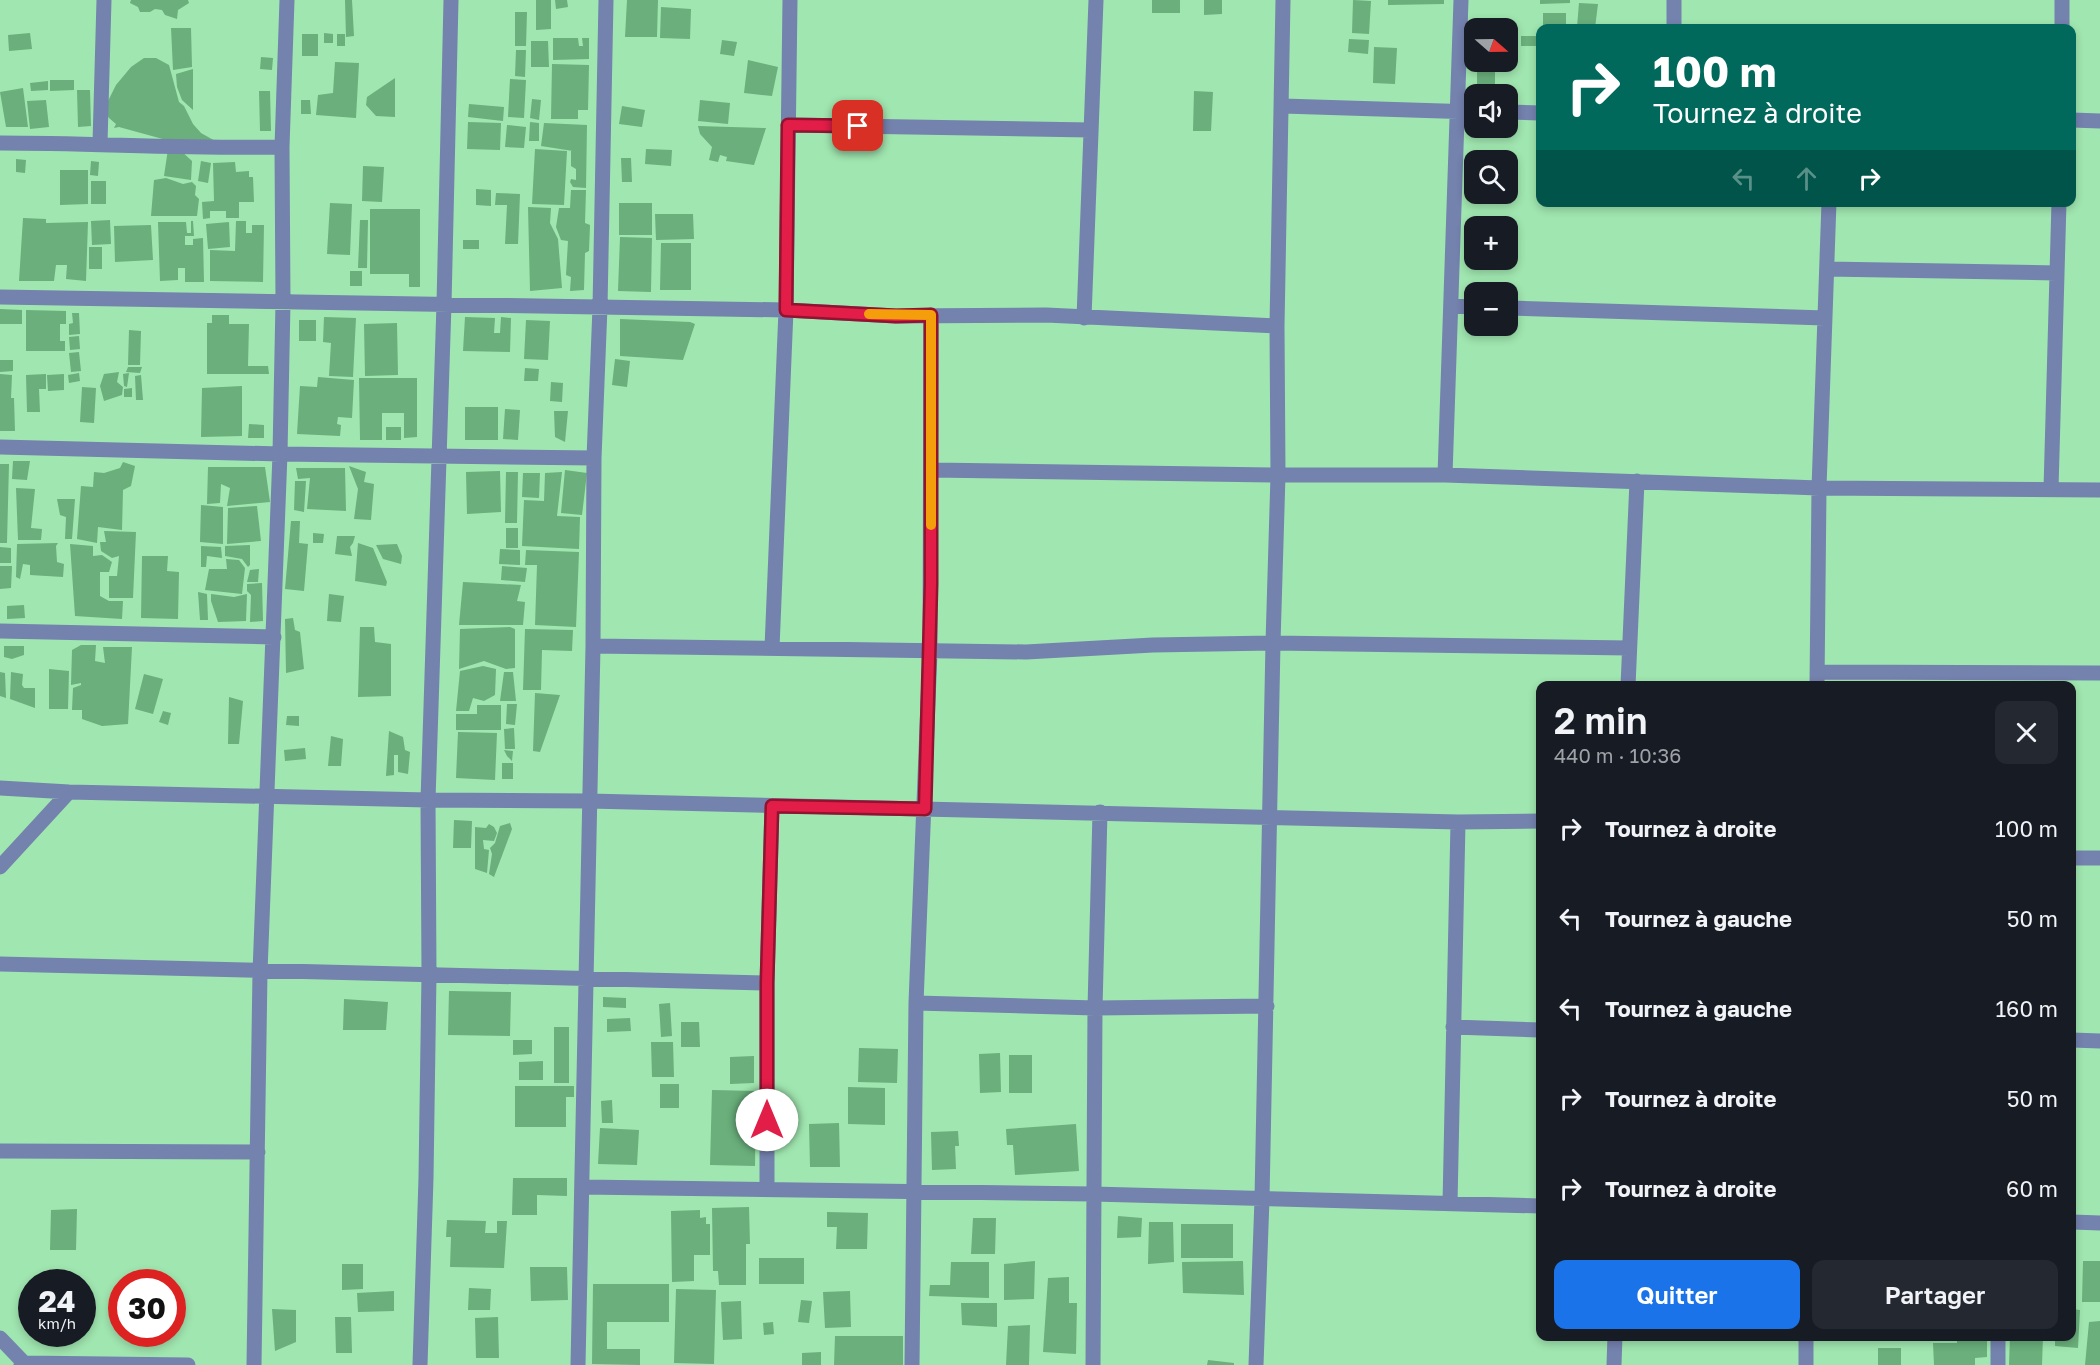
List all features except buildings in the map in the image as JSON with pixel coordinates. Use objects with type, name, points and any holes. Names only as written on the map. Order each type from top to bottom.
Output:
[{"type":"street","points":[[100,143],[104,0]]},
{"type":"street","points":[[254,1365],[260,972],[280,454],[283,302],[282,147],[286,0]]},
{"type":"street","points":[[420,1365],[429,974],[428,800],[451,0]]},
{"type":"street","points":[[578,1365],[593,646],[594,458],[600,307],[606,0]]},
{"type":"street","points":[[772,648],[786,310],[790,0]]},
{"type":"street","points":[[1084,318],[1096,0]]},
{"type":"street","points":[[1256,1365],[1267,1006],[1278,475],[1277,326],[1283,0]]},
{"type":"street","points":[[1445,475],[1461,0]]},
{"type":"street","points":[[1674,0],[1674,24]]},
{"type":"street","points":[[2062,0],[2062,24]]},
{"type":"street","points":[[1282,106],[1464,112]]},
{"type":"street","points":[[1518,112],[1536,113]]},
{"type":"street","points":[[2076,120],[2100,121]]},
{"type":"street","points":[[788,125],[1091,130]]},
{"type":"street","points":[[0,143],[100,143],[209,148],[282,147]]},
{"type":"street","points":[[1829,207],[1819,488],[1817,679],[2010,679],[2100,673]]},
{"type":"street","points":[[2051,489],[2059,207]]},
{"type":"street","points":[[1827,269],[2057,273]]},
{"type":"street","points":[[0,297],[786,310],[896,316],[1010,314],[1277,326]]},
{"type":"street","points":[[1451,306],[1464,307]]},
{"type":"street","points":[[1518,308],[1825,318]]},
{"type":"street","points":[[912,1365],[916,1003],[930,651],[931,315]]},
{"type":"street","points":[[0,447],[280,454],[594,458]]},
{"type":"street","points":[[932,470],[1445,475],[1819,488],[2100,489]]},
{"type":"street","points":[[1628,681],[1637,481]]},
{"type":"street","points":[[0,631],[274,637]]},
{"type":"street","points":[[593,646],[1026,652],[1153,645],[1273,643],[1629,648]]},
{"type":"street","points":[[0,788],[69,792],[428,800],[589,801],[1458,822],[1536,821]]},
{"type":"street","points":[[0,867],[69,792]]},
{"type":"street","points":[[767,1189],[767,983],[772,806]]},
{"type":"street","points":[[1093,1365],[1095,1008],[1100,812]]},
{"type":"street","points":[[1450,1204],[1458,822]]},
{"type":"street","points":[[2076,858],[2100,858]]},
{"type":"street","points":[[0,964],[767,983]]},
{"type":"street","points":[[916,1003],[1095,1008],[1267,1006]]},
{"type":"street","points":[[1453,1027],[1536,1030]]},
{"type":"street","points":[[2076,1040],[2100,1041]]},
{"type":"street","points":[[0,1151],[258,1152]]},
{"type":"street","points":[[583,1187],[1093,1194],[1536,1206]]},
{"type":"street","points":[[2076,1222],[2100,1223]]},
{"type":"street","points":[[0,1338],[24,1364],[188,1365]]},
{"type":"street","points":[[1614,1365],[1615,1341]]},
{"type":"street","points":[[1806,1341],[1806,1365]]},
{"type":"street","points":[[1998,1341],[1998,1365]]},
{"type":"slow traffic","points":[[869,314],[931,315],[931,525]]},
{"type":"route","points":[[767,1120],[767,983],[772,806],[925,809],[931,584],[931,315],[896,316],[786,310],[788,125],[858,126]]}]
